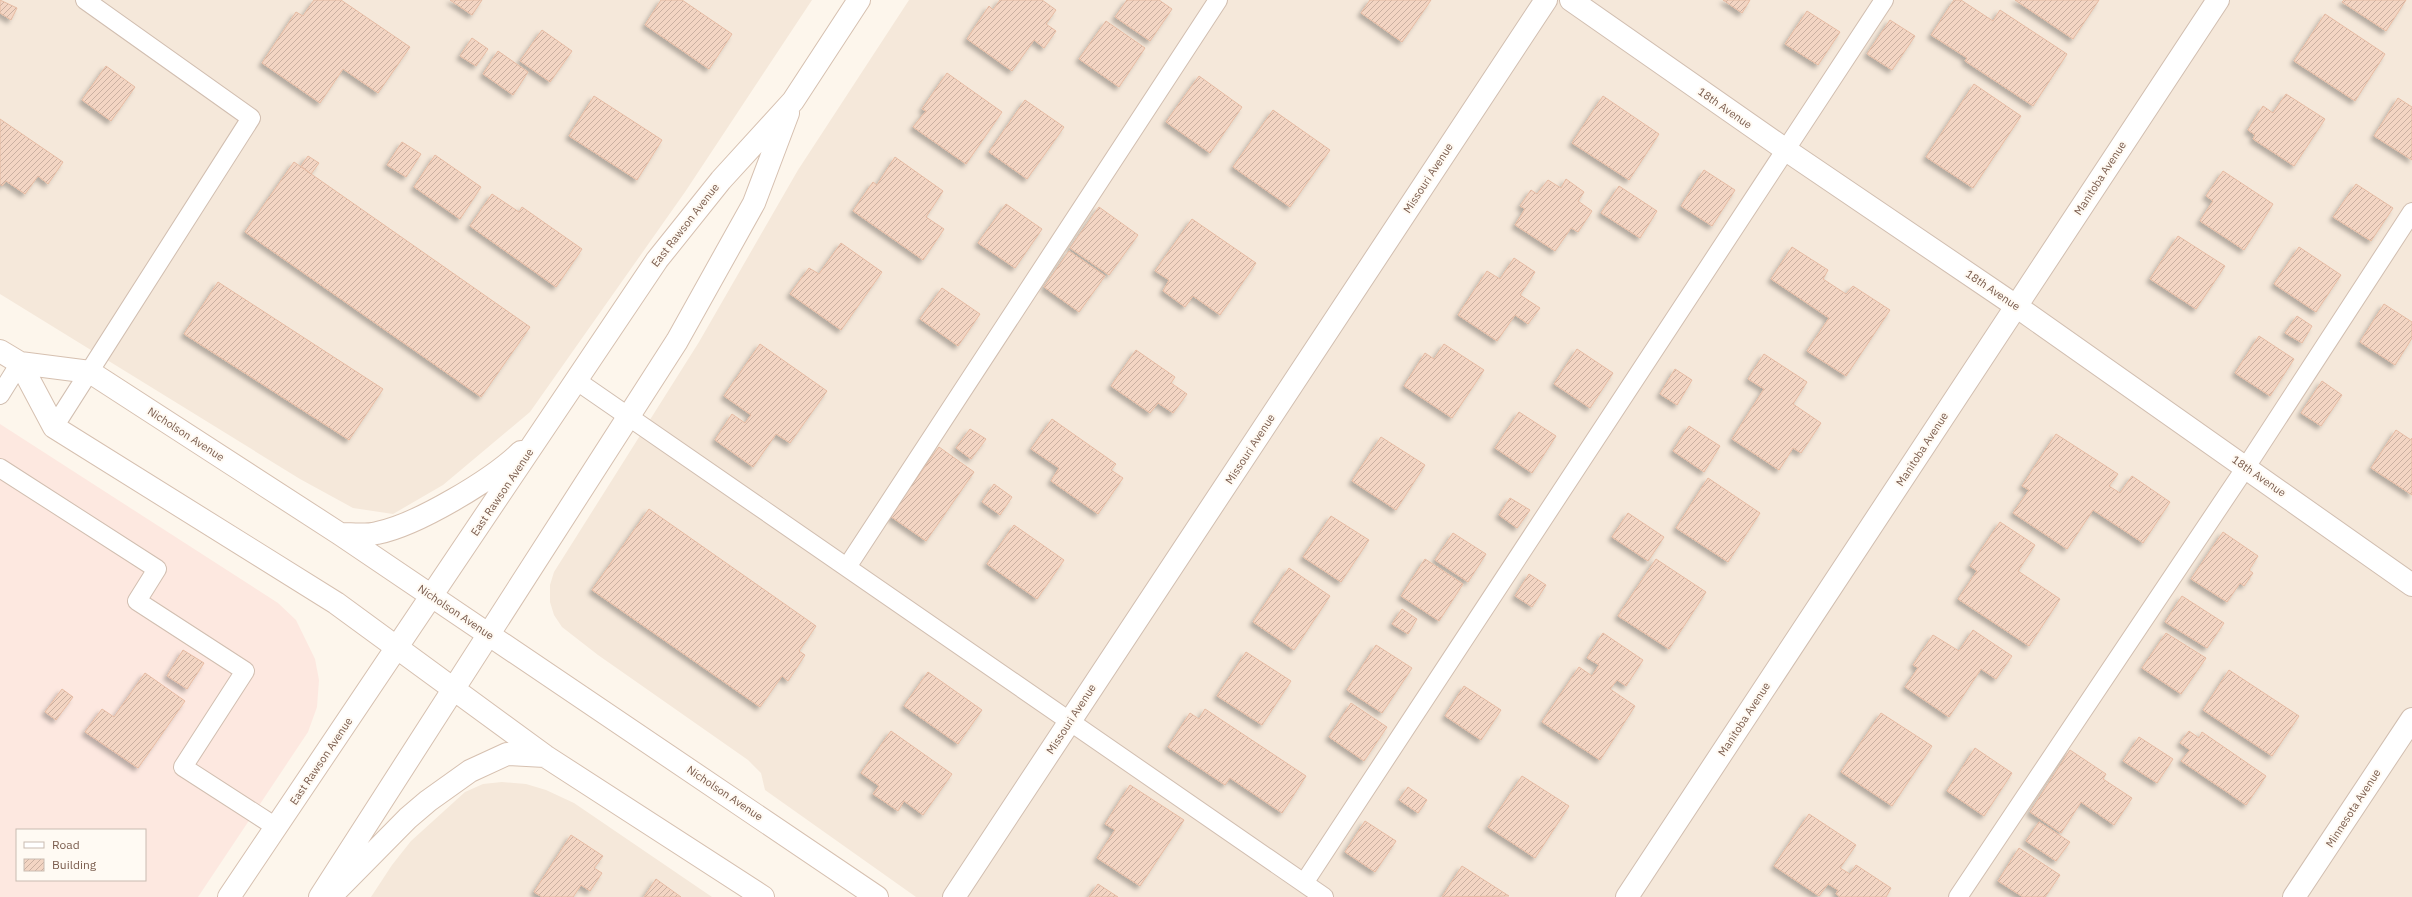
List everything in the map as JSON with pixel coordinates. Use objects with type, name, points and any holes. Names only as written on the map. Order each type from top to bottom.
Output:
[{"type":"street","name":"East Rawson Avenue","points":[[229,897],[433,596],[657,260],[721,180],[793,101],[860,0]]},
{"type":"street","name":"Missouri Avenue","points":[[954,897],[1546,0]]},
{"type":"street","name":"18th Avenue","points":[[1571,0],[1786,150],[2016,306],[2412,585]]},
{"type":"street","name":"Manitoba Avenue","points":[[1626,897],[2218,0]]},
{"type":"street","name":"East Rawson Avenue","points":[[320,897],[488,633],[677,341],[754,203],[793,101]]},
{"type":"street","name":"Nicholson Avenue","points":[[0,351],[20,363],[90,372],[433,596],[877,897]]},
{"type":"street","points":[[20,363],[54,427],[336,603],[546,756],[763,897]]},
{"type":"street","points":[[340,534],[377,533],[406,524],[461,494],[507,465],[545,429]]},
{"type":"street","name":"Minnesota Avenue","points":[[2294,897],[2412,719]]},
{"type":"street","points":[[329,897],[408,818],[428,801],[470,771],[508,754],[546,756]]},
{"type":"lane","points":[[54,427],[251,118],[85,0]]},
{"type":"lane","points":[[847,567],[1218,0]]},
{"type":"lane","points":[[1304,883],[1884,0]]},
{"type":"lane","points":[[1958,897],[2246,467],[2412,212]]},
{"type":"lane","points":[[0,395],[20,363]]},
{"type":"lane","points":[[577,381],[1324,897]]},
{"type":"lane","points":[[0,468],[157,569],[137,601],[245,671],[183,767],[276,827]]},
{"type":"shaded area","points":[[0,0],[812,0],[685,192],[530,412],[443,485],[393,514],[353,508],[300,479],[0,294]]},
{"type":"shaded area","points":[[909,0],[2412,0],[2412,897],[916,897],[765,790],[761,773],[748,760],[598,655],[562,627],[554,615],[550,602],[550,585],[554,572],[699,342],[798,170]]},
{"type":"shaded area","points":[[0,424],[278,603],[296,620],[315,659],[319,680],[317,707],[308,732],[198,897],[0,897]]},
{"type":"shaded area","points":[[502,782],[526,784],[546,790],[574,803],[712,897],[371,897],[392,865],[411,841],[465,792],[483,784]]},
{"type":"building","points":[[0,0],[17,8],[11,20],[0,13]]},
{"type":"building","points":[[314,0],[341,0],[410,47],[378,93],[343,69],[320,103],[262,63],[296,12],[303,16]]},
{"type":"building","points":[[450,0],[482,0],[472,15]]},
{"type":"building","points":[[661,0],[682,0],[732,34],[709,69],[645,25]]},
{"type":"building","points":[[1000,0],[1042,0],[1056,10],[1046,24],[1056,31],[1044,48],[1034,40],[1012,71],[967,39],[989,6],[993,10]]},
{"type":"building","points":[[1127,0],[1159,0],[1172,9],[1150,41],[1115,17]]},
{"type":"building","points":[[1370,0],[1431,0],[1402,42],[1361,13]]},
{"type":"building","points":[[1723,0],[1750,0],[1742,13]]},
{"type":"building","points":[[1954,0],[1961,0],[1993,21],[2000,10],[2067,54],[2033,106],[1965,61],[1967,58],[1931,35]]},
{"type":"building","points":[[2015,0],[2099,0],[2073,39]]},
{"type":"building","points":[[2344,0],[2406,0],[2386,31],[2342,2]]},
{"type":"building","points":[[1807,11],[1840,32],[1818,65],[1785,44]]},
{"type":"building","points":[[2325,14],[2385,54],[2355,101],[2294,61]]},
{"type":"building","points":[[1890,20],[1915,36],[1892,70],[1867,54]]},
{"type":"building","points":[[1106,21],[1145,48],[1119,87],[1079,59]]},
{"type":"building","points":[[542,30],[572,51],[550,82],[520,61]]},
{"type":"building","points":[[472,38],[488,49],[476,66],[460,56]]},
{"type":"building","points":[[498,51],[528,72],[513,95],[483,74]]},
{"type":"building","points":[[106,66],[135,87],[111,121],[82,100]]},
{"type":"building","points":[[947,73],[1002,112],[966,164],[913,127],[926,111],[922,109]]},
{"type":"building","points":[[1199,76],[1242,107],[1210,153],[1166,122]]},
{"type":"building","points":[[1974,84],[2021,116],[1973,188],[1926,157]]},
{"type":"building","points":[[2286,94],[2325,119],[2294,166],[2253,139],[2255,135],[2248,130],[2263,106],[2273,113]]},
{"type":"building","points":[[594,96],[662,140],[637,180],[569,136]]},
{"type":"building","points":[[1603,96],[1659,134],[1629,180],[1572,143]]},
{"type":"building","points":[[2398,98],[2412,107],[2412,160],[2374,136]]},
{"type":"building","points":[[1025,100],[1064,127],[1027,179],[989,152]]},
{"type":"building","points":[[1273,110],[1330,150],[1290,207],[1233,167]]},
{"type":"building","points":[[0,119],[63,162],[48,184],[38,176],[25,194],[6,181],[2,186],[0,184]]},
{"type":"building","points":[[402,142],[421,154],[406,177],[387,165]]},
{"type":"building","points":[[435,155],[481,187],[460,219],[414,187]]},
{"type":"building","points":[[308,156],[319,163],[311,174],[301,166]]},
{"type":"building","points":[[895,157],[943,191],[926,217],[944,229],[923,260],[853,211],[873,182],[877,185]]},
{"type":"building","points":[[294,162],[530,327],[481,397],[245,232]]},
{"type":"building","points":[[1704,170],[1735,190],[1712,226],[1681,206]]},
{"type":"building","points":[[2223,171],[2273,204],[2244,250],[2200,221],[2213,201],[2206,196]]},
{"type":"building","points":[[1566,179],[1584,192],[1578,201],[1592,211],[1578,232],[1571,228],[1555,251],[1515,225],[1525,209],[1520,206],[1531,190],[1537,194],[1548,180],[1561,188]]},
{"type":"building","points":[[2356,184],[2393,208],[2371,241],[2333,217]]},
{"type":"building","points":[[1619,186],[1657,211],[1640,238],[1601,213]]},
{"type":"building","points":[[492,194],[519,212],[522,207],[582,249],[556,287],[470,226]]},
{"type":"building","points":[[1006,204],[1042,229],[1015,268],[978,243]]},
{"type":"building","points":[[1099,207],[1138,235],[1109,275],[1070,248]]},
{"type":"building","points":[[1192,219],[1256,263],[1220,315],[1193,296],[1185,307],[1163,291],[1169,280],[1155,271]]},
{"type":"building","points":[[2178,236],[2225,266],[2196,309],[2150,279]]},
{"type":"building","points":[[841,243],[882,272],[841,330],[790,294],[809,268],[819,274]]},
{"type":"building","points":[[1792,247],[1828,270],[1823,279],[1846,294],[1853,286],[1890,310],[1846,376],[1807,351],[1829,318],[1771,279]]},
{"type":"building","points":[[2299,247],[2341,275],[2316,312],[2274,284]]},
{"type":"building","points":[[1069,251],[1105,276],[1079,312],[1044,287]]},
{"type":"building","points":[[1514,258],[1535,272],[1520,295],[1540,308],[1528,324],[1515,315],[1497,341],[1458,315],[1487,271],[1500,279]]},
{"type":"building","points":[[218,282],[383,389],[349,440],[184,334]]},
{"type":"building","points":[[942,288],[980,314],[958,346],[920,319]]},
{"type":"building","points":[[2384,304],[2412,322],[2412,338],[2395,365],[2360,342]]},
{"type":"building","points":[[2297,316],[2312,326],[2302,343],[2285,333]]},
{"type":"building","points":[[2259,336],[2294,359],[2270,396],[2235,373]]},
{"type":"building","points":[[760,344],[827,391],[790,443],[776,434],[753,467],[715,440],[732,414],[745,423],[751,415],[724,396]]},
{"type":"building","points":[[1444,344],[1484,370],[1452,418],[1404,386],[1425,353],[1434,359]]},
{"type":"building","points":[[1577,349],[1613,373],[1590,408],[1554,384]]},
{"type":"building","points":[[1136,350],[1175,377],[1171,383],[1187,394],[1173,413],[1158,403],[1150,413],[1111,386]]},
{"type":"building","points":[[1764,354],[1807,382],[1793,404],[1821,423],[1801,453],[1793,448],[1779,470],[1732,439],[1764,389],[1748,379]]},
{"type":"building","points":[[1675,369],[1692,380],[1677,405],[1660,394]]},
{"type":"building","points":[[2322,381],[2342,395],[2321,426],[2301,413]]},
{"type":"building","points":[[1519,412],[1556,436],[1532,473],[1495,448]]},
{"type":"building","points":[[1052,419],[1116,464],[1111,470],[1123,478],[1098,514],[1051,481],[1059,468],[1031,449]]},
{"type":"building","points":[[1689,426],[1720,446],[1704,472],[1673,451]]},
{"type":"building","points":[[970,429],[986,439],[971,459],[956,448]]},
{"type":"building","points":[[2396,430],[2411,440],[2412,438],[2412,495],[2371,468]]},
{"type":"building","points":[[2056,434],[2118,474],[2109,486],[2120,493],[2132,476],[2170,502],[2143,543],[2093,510],[2067,549],[2013,513],[2029,490],[2022,486]]},
{"type":"building","points":[[1381,437],[1425,465],[1396,510],[1352,481]]},
{"type":"building","points":[[939,447],[974,472],[926,541],[890,516]]},
{"type":"building","points":[[1708,478],[1760,513],[1728,562],[1676,528]]},
{"type":"building","points":[[994,484],[1012,497],[1000,515],[982,502]]},
{"type":"building","points":[[1510,498],[1530,510],[1517,528],[1499,515]]},
{"type":"building","points":[[649,509],[816,626],[799,651],[805,655],[788,681],[782,676],[760,707],[592,590]]},
{"type":"building","points":[[1628,513],[1664,537],[1648,561],[1612,537]]},
{"type":"building","points":[[1331,516],[1369,540],[1341,582],[1303,557]]},
{"type":"building","points":[[2000,522],[2035,545],[2018,571],[2060,599],[2029,646],[1958,599],[1977,571],[1970,566]]},
{"type":"building","points":[[1014,525],[1064,560],[1037,599],[987,564]]},
{"type":"building","points":[[2223,532],[2258,556],[2249,570],[2253,573],[2244,586],[2240,583],[2227,602],[2191,579]]},
{"type":"building","points":[[1453,533],[1486,554],[1468,582],[1435,560]]},
{"type":"building","points":[[1425,559],[1463,584],[1439,621],[1401,596]]},
{"type":"building","points":[[1656,559],[1706,592],[1669,649],[1618,616]]},
{"type":"building","points":[[1289,568],[1330,596],[1294,650],[1253,622]]},
{"type":"building","points":[[1529,574],[1546,585],[1532,607],[1515,596]]},
{"type":"building","points":[[2182,596],[2224,623],[2207,648],[2165,622]]},
{"type":"building","points":[[1402,609],[1417,619],[1408,634],[1392,624]]},
{"type":"building","points":[[1973,630],[2012,656],[1996,679],[1981,669],[1949,717],[1905,687],[1918,668],[1913,665],[1933,635],[1959,651]]},
{"type":"building","points":[[1603,633],[1643,660],[1626,686],[1617,680],[1610,689],[1635,706],[1600,760],[1542,722],[1579,667],[1592,676],[1599,665],[1587,658]]},
{"type":"building","points":[[2166,633],[2206,658],[2181,694],[2142,668]]},
{"type":"building","points":[[1376,645],[1412,668],[1382,713],[1347,690]]},
{"type":"building","points":[[183,650],[204,663],[187,689],[167,676]]},
{"type":"building","points":[[1246,652],[1291,681],[1262,725],[1217,696]]},
{"type":"building","points":[[2229,670],[2299,716],[2272,756],[2203,710]]},
{"type":"building","points":[[928,672],[982,710],[958,744],[904,706]]},
{"type":"building","points":[[145,673],[185,701],[138,768],[85,732],[102,709],[114,717]]},
{"type":"building","points":[[1464,686],[1501,710],[1481,740],[1445,716]]},
{"type":"building","points":[[62,689],[73,697],[56,720],[45,712]]},
{"type":"building","points":[[1351,703],[1387,727],[1364,761],[1329,737]]},
{"type":"building","points":[[1205,709],[1306,776],[1282,813],[1230,778],[1225,785],[1168,747],[1190,713],[1199,719]]},
{"type":"building","points":[[1881,713],[1932,746],[1892,806],[1841,772]]},
{"type":"building","points":[[891,731],[952,774],[923,815],[904,801],[898,811],[873,794],[879,786],[861,773]]},
{"type":"building","points":[[2189,731],[2199,738],[2202,732],[2266,776],[2246,805],[2181,761],[2190,750],[2180,743]]},
{"type":"building","points":[[2139,737],[2173,759],[2157,783],[2123,761]]},
{"type":"building","points":[[1975,748],[2012,773],[1984,816],[1947,791]]},
{"type":"building","points":[[2070,750],[2106,774],[2103,779],[2132,798],[2114,825],[2081,802],[2061,833],[2030,812]]},
{"type":"building","points":[[1522,776],[1569,806],[1535,858],[1488,827]]},
{"type":"building","points":[[1130,785],[1184,820],[1140,886],[1097,858],[1115,830],[1105,824]]},
{"type":"building","points":[[1408,787],[1427,800],[1418,813],[1399,800]]},
{"type":"building","points":[[1809,814],[1856,845],[1840,868],[1850,874],[1856,865],[1891,888],[1886,897],[1840,897],[1836,894],[1838,890],[1828,884],[1819,896],[1774,866]]},
{"type":"building","points":[[1365,821],[1396,841],[1375,872],[1345,852]]},
{"type":"building","points":[[2039,822],[2070,842],[2056,861],[2026,841]]},
{"type":"building","points":[[571,835],[603,856],[594,868],[602,873],[590,891],[581,885],[573,897],[542,897],[534,892]]},
{"type":"building","points":[[2019,848],[2060,875],[2045,897],[2023,897],[1998,881]]},
{"type":"building","points":[[1462,866],[1509,896],[1442,897]]},
{"type":"building","points":[[656,879],[681,897],[644,897]]},
{"type":"building","points":[[1098,884],[1118,897],[1089,897]]}]
